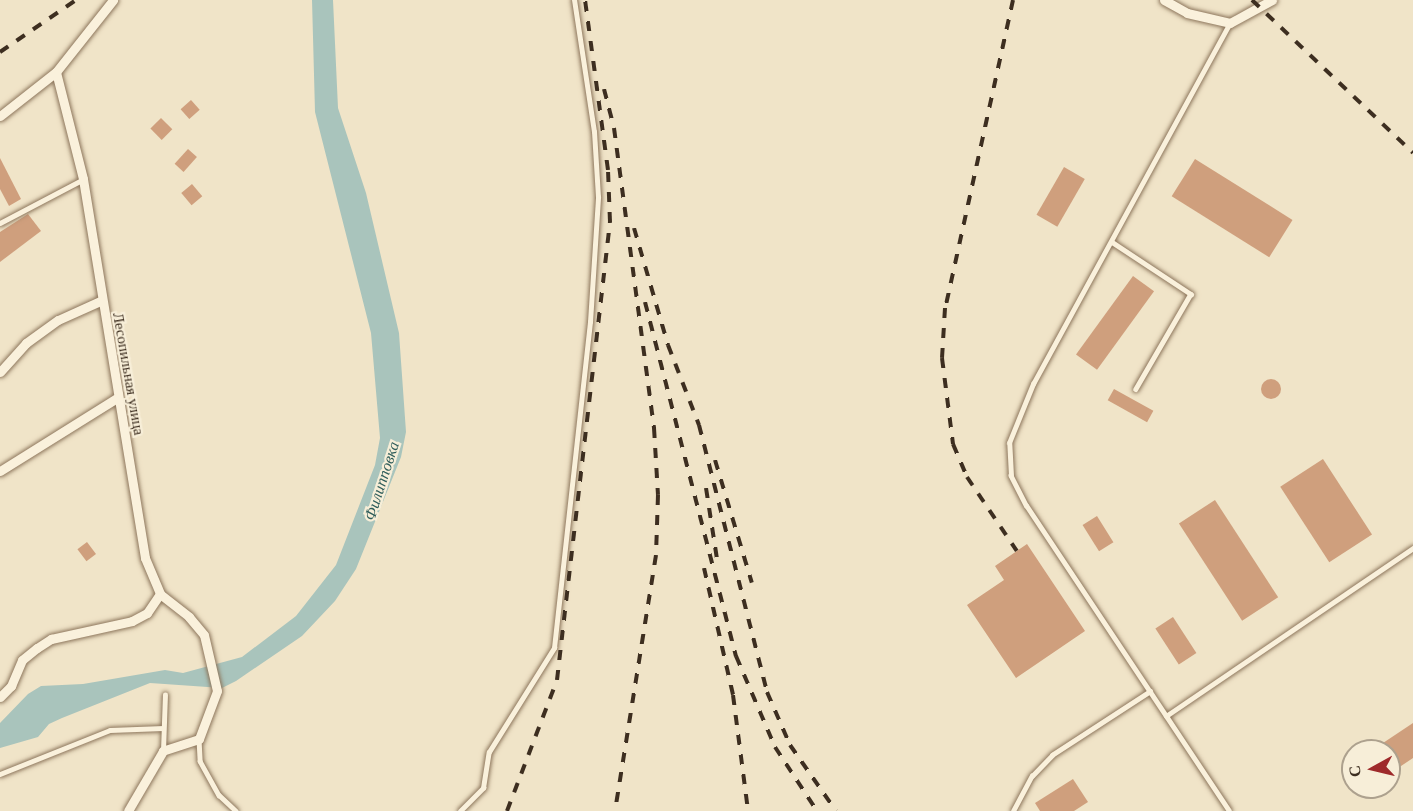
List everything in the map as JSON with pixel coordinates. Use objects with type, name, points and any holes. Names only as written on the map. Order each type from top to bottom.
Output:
[{"type":"street","points":[[0,116],[56,72],[113,0]]},
{"type":"street","points":[[1164,0],[1187,13],[1230,23],[1272,0]]},
{"type":"street","name":"Лесопильная улица","points":[[56,72],[83,179],[100,301],[145,558],[160,594],[189,617],[204,635],[213,659],[218,691],[199,739]]},
{"type":"street","points":[[0,372],[26,343],[58,320],[100,301]]},
{"type":"street","points":[[0,471],[117,398]]},
{"type":"street","points":[[0,697],[11,687],[22,660],[37,648],[51,639],[104,631],[132,621],[147,613],[160,594]]},
{"type":"street","points":[[128,811],[163,751],[199,739]]},
{"type":"lane","points":[[460,811],[483,788],[489,752],[554,648],[591,322],[598,197],[594,132],[574,0]]},
{"type":"lane","points":[[1229,811],[1026,506],[1011,476],[1009,443],[1033,384],[1230,23]]},
{"type":"lane","points":[[0,224],[83,179]]},
{"type":"lane","points":[[1112,242],[1191,294],[1136,388]]},
{"type":"lane","points":[[1166,716],[1413,548]]},
{"type":"lane","points":[[1012,811],[1032,776],[1052,755],[1150,692]]},
{"type":"lane","points":[[163,751],[165,695]]},
{"type":"lane","points":[[0,774],[110,730],[163,728]]},
{"type":"lane","points":[[199,739],[200,761],[219,795],[236,811]]},
{"type":"water","name":"Филипповка","points":[[312,0],[333,0],[338,108],[366,193],[399,333],[406,432],[401,457],[356,569],[335,601],[302,636],[236,681],[222,688],[150,683],[49,724],[38,737],[0,748],[0,723],[28,694],[41,686],[83,684],[165,670],[183,673],[242,657],[296,616],[336,565],[375,465],[380,438],[371,333],[315,112]]},
{"type":"building","points":[[191,100],[200,110],[189,119],[181,109]]},
{"type":"building","points":[[161,118],[172,129],[162,140],[150,129]]},
{"type":"building","points":[[188,149],[197,157],[184,172],[175,164]]},
{"type":"building","points":[[0,158],[21,199],[9,206],[0,189]]},
{"type":"building","points":[[1195,159],[1293,220],[1269,257],[1172,196]]},
{"type":"building","points":[[1064,167],[1085,179],[1057,227],[1036,215]]},
{"type":"building","points":[[192,184],[202,196],[192,205],[181,193]]},
{"type":"building","points":[[28,214],[41,231],[0,262],[0,232]]},
{"type":"building","points":[[1133,276],[1154,291],[1097,370],[1076,354]]},
{"type":"building","points":[[1271,379],[1278,382],[1281,389],[1278,396],[1271,399],[1264,396],[1261,389],[1264,382]]},
{"type":"building","points":[[1114,389],[1153,411],[1147,422],[1108,400]]},
{"type":"building","points":[[1323,459],[1372,534],[1329,562],[1280,487]]},
{"type":"building","points":[[1215,500],[1278,597],[1242,621],[1179,523]]},
{"type":"building","points":[[1097,516],[1113,542],[1099,551],[1083,525]]},
{"type":"building","points":[[87,542],[96,554],[86,561],[77,549]]},
{"type":"building","points":[[1027,544],[1085,631],[1016,678],[967,605],[1004,580],[995,566]]},
{"type":"building","points":[[1173,617],[1196,653],[1179,665],[1155,628]]},
{"type":"building","points":[[1413,723],[1413,758],[1401,766],[1401,739],[1389,739]]},
{"type":"building","points":[[1073,779],[1088,802],[1074,811],[1040,811],[1035,803]]},
{"type":"railway","points":[[0,52],[76,0]]},
{"type":"railway","points":[[507,811],[557,680],[610,222],[608,170],[585,0]]},
{"type":"railway","points":[[1013,0],[945,308],[942,358],[953,444],[967,477],[1017,551]]},
{"type":"railway","points":[[1252,0],[1413,153]]},
{"type":"railway","points":[[604,89],[614,128],[654,428],[658,495],[656,555],[615,811]]},
{"type":"railway","points":[[634,228],[668,345],[699,425],[767,692],[790,745],[836,811]]},
{"type":"railway","points":[[645,302],[736,656],[775,747],[817,811]]},
{"type":"railway","points":[[715,460],[752,583]]},
{"type":"railway","points":[[706,488],[717,559]]},
{"type":"railway","points":[[704,568],[733,695],[748,811]]}]
